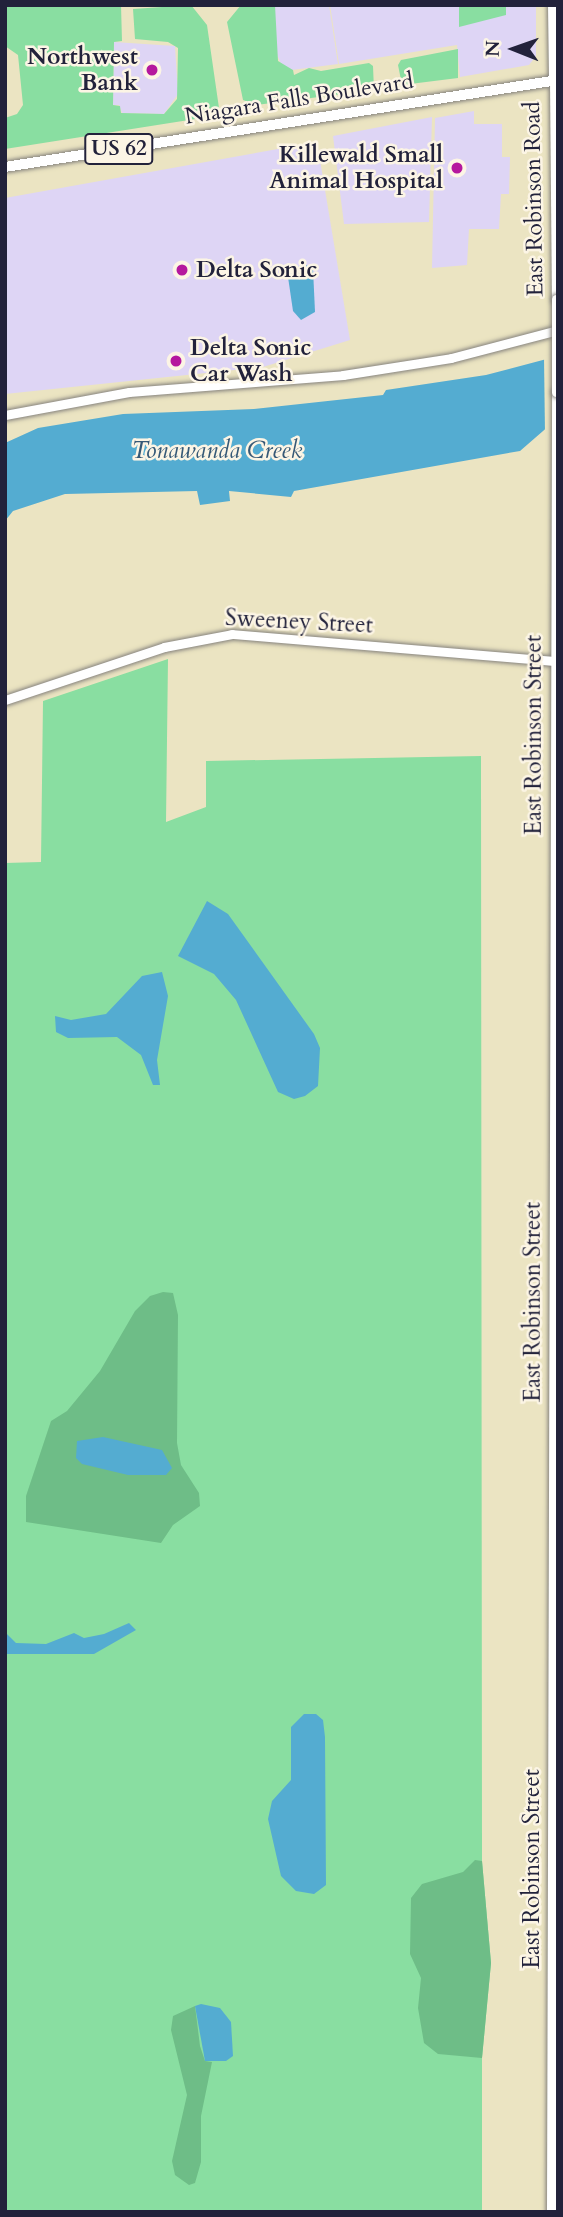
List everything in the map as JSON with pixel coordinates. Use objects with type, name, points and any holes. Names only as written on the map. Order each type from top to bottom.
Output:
[{"type":"main road","name":"East Robinson Road","points":[[553,5],[556,80]]},
{"type":"main road","name":"Niagara Falls Boulevard","points":[[5,167],[556,80]]},
{"type":"street","name":"East Robinson Road","points":[[556,80],[556,392]]},
{"type":"street","points":[[5,415],[129,392],[344,375],[451,358],[558,330]]},
{"type":"street","name":"East Robinson Street","points":[[551,2212],[556,392]]},
{"type":"street","name":"Sweeney Street","points":[[5,700],[173,645],[232,634],[555,660]]},
{"type":"shaded area","points":[[273,5],[329,5],[338,64],[284,71],[272,43]]},
{"type":"shaded area","points":[[330,5],[536,5],[536,56],[529,65],[460,77],[457,45],[339,64]]},
{"type":"shaded area","points":[[114,42],[175,46],[178,94],[164,114],[122,113],[119,105],[113,105]]},
{"type":"shaded area","points":[[474,111],[474,124],[502,124],[502,157],[510,157],[509,194],[501,194],[499,229],[469,229],[467,265],[432,268],[435,118]]},
{"type":"shaded area","points":[[432,117],[429,222],[344,224],[333,136]]},
{"type":"shaded area","points":[[317,142],[350,340],[263,367],[5,394],[5,198]]},
{"type":"green space","points":[[5,5],[121,5],[122,41],[114,42],[113,105],[120,106],[121,113],[164,114],[177,99],[178,48],[168,42],[135,39],[133,9],[191,5],[207,25],[219,108],[208,117],[5,149],[5,118],[17,114],[23,105],[18,55],[5,46]]},
{"type":"green space","points":[[241,5],[275,5],[278,61],[293,70],[294,75],[309,68],[321,71],[369,63],[373,66],[374,90],[256,105],[243,100],[227,22]]},
{"type":"green space","points":[[459,5],[506,5],[506,15],[459,27]]},
{"type":"green space","points":[[458,49],[458,78],[402,85],[398,65],[401,60]]},
{"type":"green space","points":[[168,659],[166,822],[206,807],[206,761],[481,756],[482,1861],[491,1963],[482,2058],[482,2212],[5,2212],[5,863],[41,862],[43,701]]},
{"type":"green space","points":[[163,1292],[173,1293],[178,1315],[177,1443],[181,1465],[199,1493],[200,1506],[173,1525],[161,1543],[26,1522],[26,1496],[51,1421],[67,1411],[100,1371],[135,1311],[150,1296]]},
{"type":"green space","points":[[475,1860],[482,1861],[491,1963],[482,2058],[438,2054],[424,2043],[418,2008],[421,1978],[410,1954],[411,1898],[422,1884],[463,1872]]},
{"type":"green space","points":[[195,2006],[200,2046],[205,2061],[212,2062],[201,2116],[201,2162],[195,2183],[189,2185],[175,2175],[172,2161],[187,2095],[171,2030],[173,2016]]},
{"type":"water","points":[[306,265],[313,269],[315,312],[301,320],[293,311],[288,277],[291,268]]},
{"type":"water","name":"Tonawanda Creek","points":[[558,356],[558,418],[520,451],[294,491],[291,497],[229,491],[230,501],[200,505],[197,491],[65,494],[13,511],[5,521],[5,443],[38,428],[123,414],[254,409],[383,395],[386,390],[486,375]]},
{"type":"water","points":[[207,901],[228,914],[314,1034],[320,1048],[318,1086],[305,1096],[294,1099],[278,1092],[236,1000],[214,974],[178,956]]},
{"type":"water","points":[[162,972],[168,996],[157,1060],[160,1085],[153,1085],[141,1055],[117,1037],[68,1038],[56,1032],[55,1016],[71,1020],[106,1014],[142,976]]},
{"type":"water","points":[[103,1437],[162,1450],[172,1468],[166,1475],[128,1475],[82,1464],[76,1458],[77,1441]]},
{"type":"water","points":[[129,1623],[136,1630],[94,1654],[5,1654],[5,1632],[16,1643],[46,1644],[74,1633],[84,1638],[104,1634]]},
{"type":"water","points":[[304,1714],[316,1714],[323,1720],[325,1737],[326,1885],[314,1894],[296,1891],[281,1876],[268,1819],[272,1801],[291,1780],[291,1727]]},
{"type":"water","points":[[201,2004],[220,2008],[231,2022],[233,2056],[226,2061],[205,2061],[195,2006]]},
{"type":"pier","points":[[558,352],[558,422],[545,434],[544,356]]},
{"type":"place","name":"Northwest Bank","points":[[152,70]]},
{"type":"place","name":"Killewald Small Animal Hospital","points":[[457,168]]},
{"type":"place","name":"Delta Sonic","points":[[182,270]]},
{"type":"place","name":"Delta Sonic Car Wash","points":[[176,361]]}]
